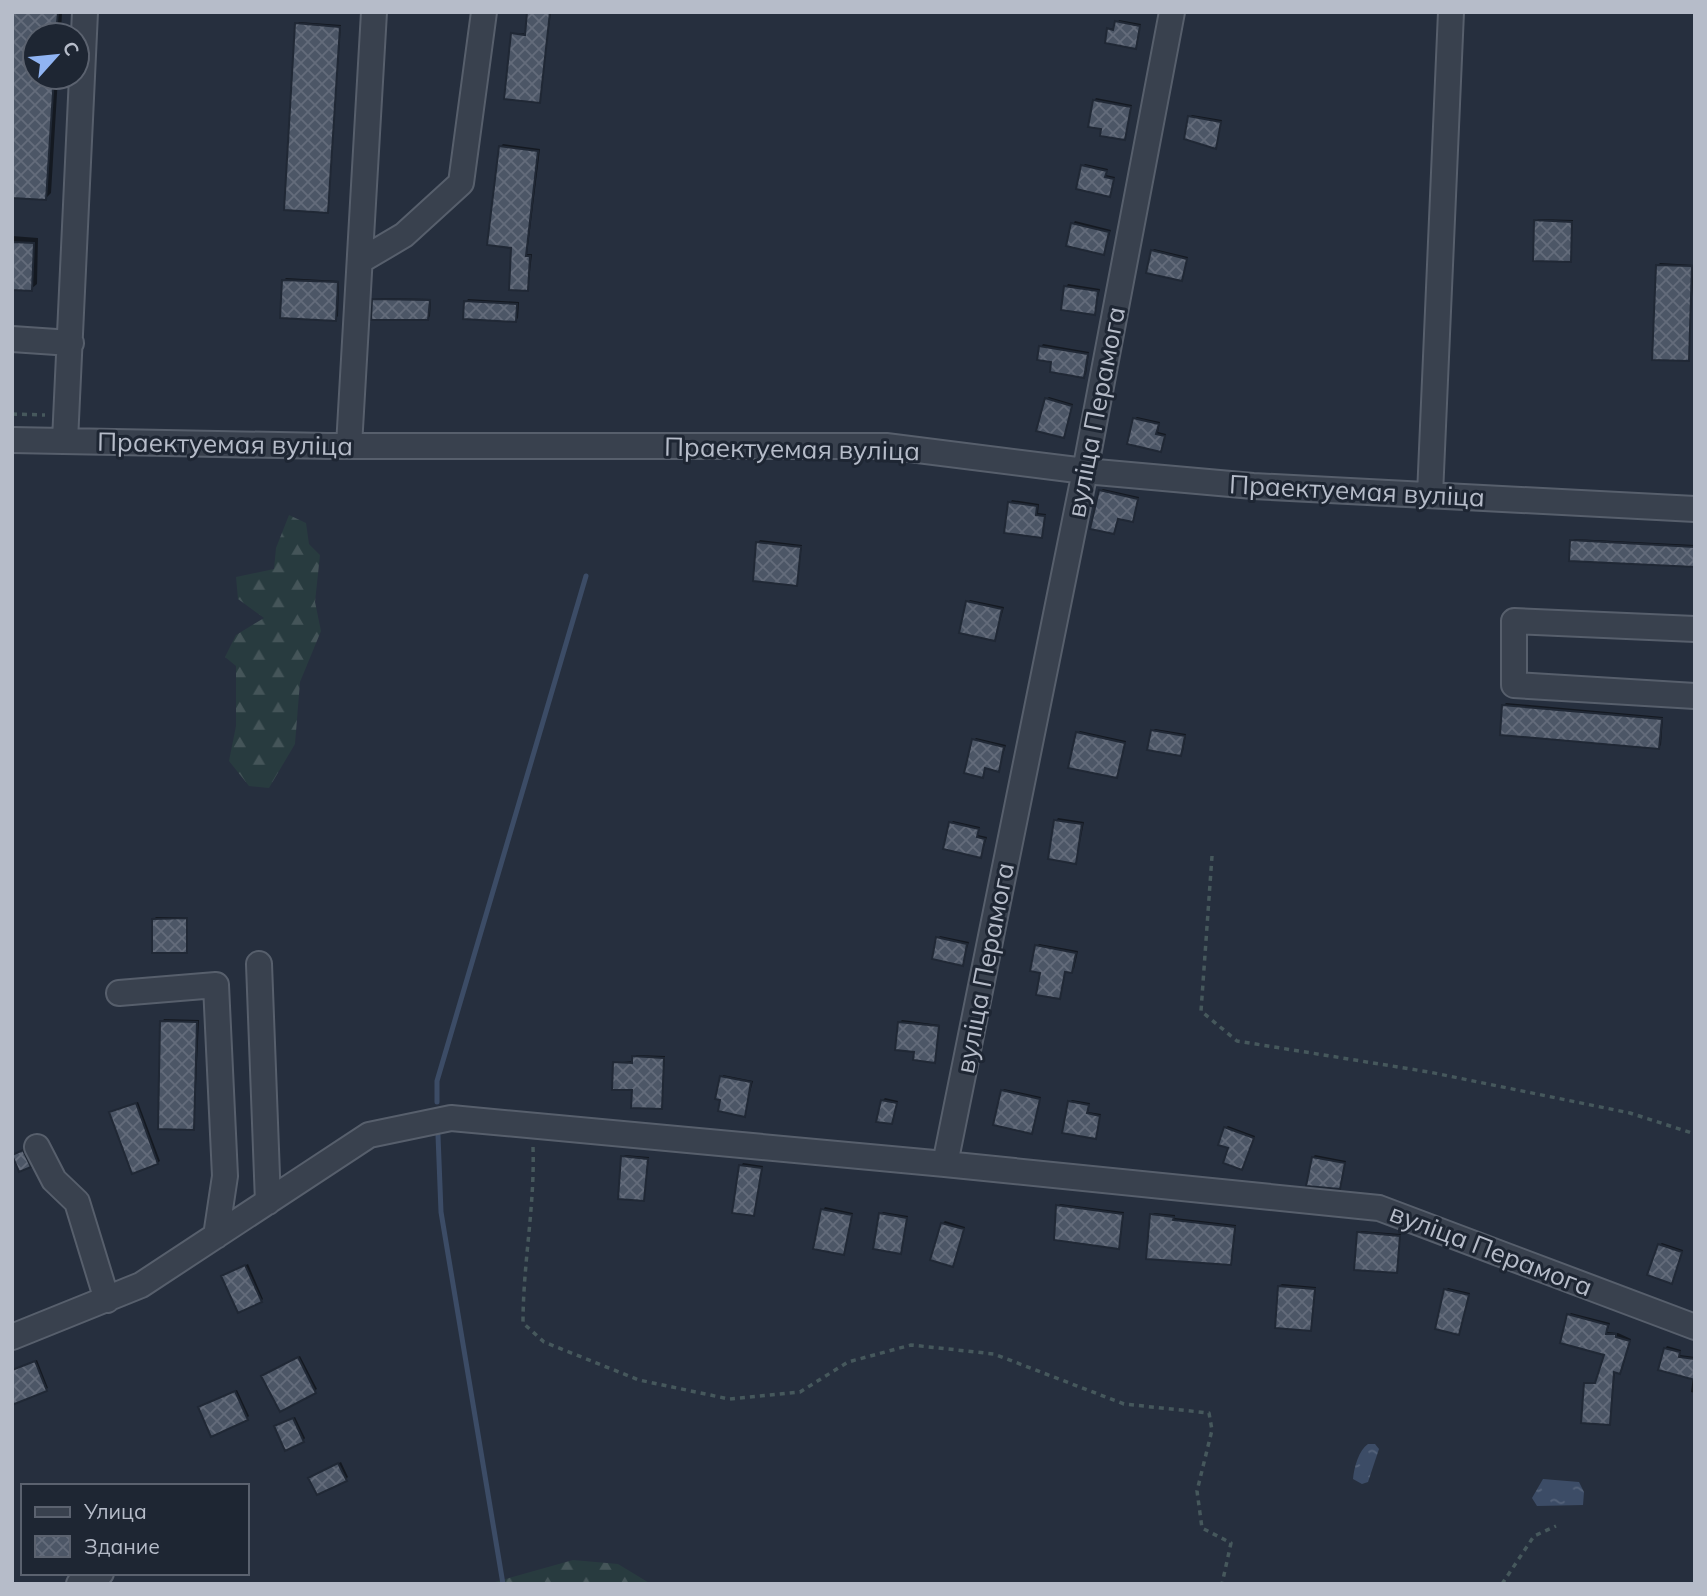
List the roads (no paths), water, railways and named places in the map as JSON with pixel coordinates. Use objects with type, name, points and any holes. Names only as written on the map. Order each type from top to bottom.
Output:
[{"type":"street","points":[[65,441],[85,12]]},
{"type":"street","points":[[349,446],[374,12]]},
{"type":"street","points":[[360,261],[404,235],[461,183],[484,12]]},
{"type":"street","name":"вуліца Перамога","points":[[1172,12],[1085,471],[945,1164],[1379,1208],[1695,1327]]},
{"type":"street","points":[[1430,495],[1451,12]]},
{"type":"street","points":[[12,339],[71,342]]},
{"type":"street","name":"Праектуемая вуліца","points":[[12,440],[349,446],[886,446],[1085,471],[1253,486],[1695,509]]},
{"type":"street","points":[[1695,629],[1514,621],[1514,685],[1695,696]]},
{"type":"street","points":[[259,964],[268,1202]]},
{"type":"street","points":[[119,993],[216,985],[225,1175],[216,1236]]},
{"type":"street","points":[[12,1337],[141,1285],[369,1135],[451,1118],[945,1164]]},
{"type":"street","points":[[37,1147],[54,1180],[77,1202],[107,1300]]},
{"type":"street","points":[[79,1584],[97,1575]]},
{"type":"water","points":[[1368,1444],[1375,1444],[1379,1449],[1368,1482],[1362,1484],[1353,1479],[1356,1464]]},
{"type":"water","points":[[1543,1479],[1579,1482],[1584,1492],[1583,1505],[1537,1506],[1532,1498]]},
{"type":"waterway","points":[[437,1102],[437,1081],[586,576]]},
{"type":"waterway","points":[[438,1135],[441,1212],[503,1584]]}]
